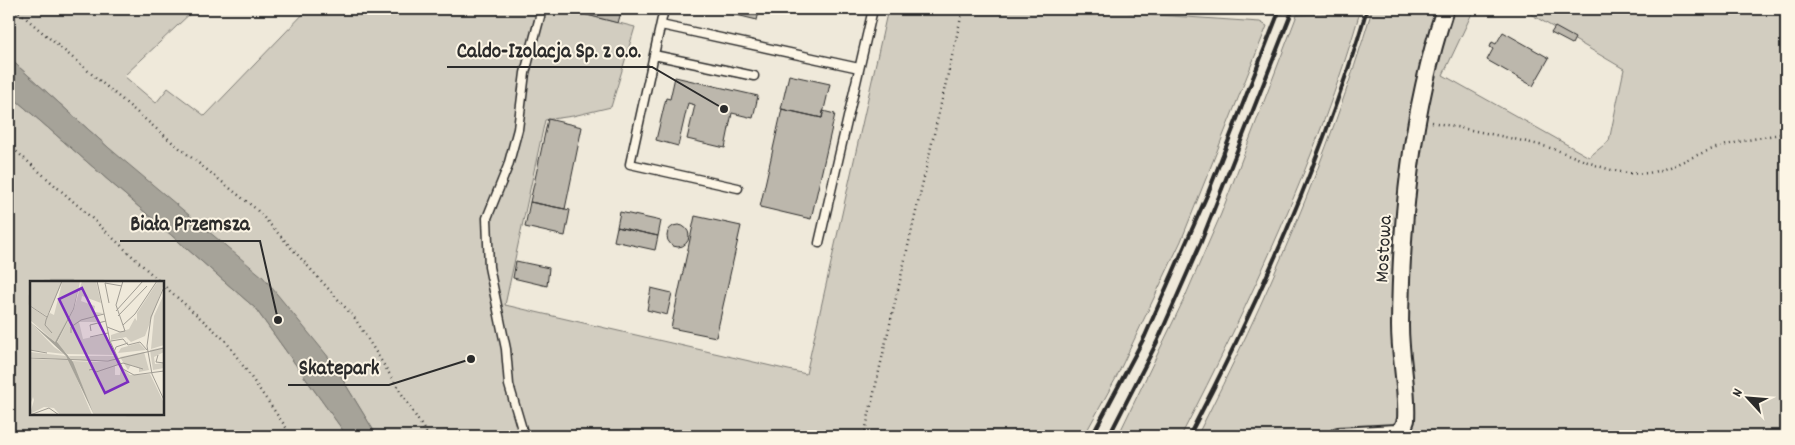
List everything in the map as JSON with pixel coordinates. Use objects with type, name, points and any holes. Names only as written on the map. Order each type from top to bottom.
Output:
[{"type":"street","name":"Mostowa","points":[[1338,436],[1396,433],[1403,428],[1406,420],[1400,327],[1403,244],[1410,153],[1416,117],[1445,9]]},
{"type":"lane","points":[[524,436],[509,385],[506,349],[489,267],[487,218],[508,166],[518,129],[525,73],[542,9]]},
{"type":"lane","points":[[664,9],[630,164],[738,188]]},
{"type":"lane","points":[[819,243],[873,9]]},
{"type":"lane","points":[[661,24],[859,68]]},
{"type":"lane","points":[[654,54],[754,76]]},
{"type":"path","points":[[15,9],[165,136],[256,209],[354,317],[428,436]]},
{"type":"path","points":[[864,436],[963,9]]},
{"type":"path","points":[[1162,9],[1255,14],[1364,9]]},
{"type":"path","points":[[1416,117],[1425,121],[1468,131],[1494,134],[1541,146],[1612,171],[1629,173],[1649,172],[1675,166],[1717,148],[1786,133]]},
{"type":"path","points":[[9,145],[83,210],[158,281]]},
{"type":"path","points":[[164,287],[225,340],[292,436]]},
{"type":"shaded area","points":[[9,9],[195,9],[124,76],[156,103],[168,88],[205,116],[308,9],[563,9],[635,27],[611,107],[545,120],[505,305],[806,374],[888,9],[1112,9],[1142,14],[1260,22],[1267,26],[1181,241],[1116,378],[1084,436],[377,436],[330,359],[109,148],[9,58]]},
{"type":"shaded area","points":[[1474,9],[1443,75],[1589,157],[1609,141],[1624,69],[1522,9],[1786,9],[1786,436],[1197,436],[1272,280],[1316,174],[1355,65],[1372,10]]},
{"type":"shaded area","points":[[1360,12],[1324,120],[1281,228],[1207,386],[1181,436],[1118,436],[1185,297],[1221,214],[1297,15]]},
{"type":"shaded area","points":[[9,58],[109,148],[263,277],[330,359],[377,436],[347,436],[255,308],[9,94]]},
{"type":"shaded area","points":[[9,94],[255,308],[347,436],[9,436]]},
{"type":"building","points":[[564,9],[622,9],[618,23]]},
{"type":"building","points":[[712,9],[760,9],[757,20]]},
{"type":"building","points":[[1555,27],[1575,38],[1572,44],[1551,33]]},
{"type":"building","points":[[1503,32],[1549,58],[1533,86],[1487,60],[1493,49],[1490,47],[1492,42],[1496,44]]},
{"type":"building","points":[[789,75],[830,84],[822,118],[781,109]]},
{"type":"building","points":[[675,77],[758,96],[753,118],[732,113],[725,148],[687,139],[695,105],[688,103],[678,146],[656,140],[666,98],[670,99]]},
{"type":"building","points":[[782,109],[822,118],[823,111],[835,114],[811,219],[760,207]]},
{"type":"building","points":[[548,119],[582,127],[565,209],[530,202]]},
{"type":"building","points":[[530,202],[570,210],[565,236],[525,227]]},
{"type":"building","points":[[620,212],[661,221],[658,236],[617,227]]},
{"type":"building","points":[[695,216],[741,226],[716,337],[671,328]]},
{"type":"building","points":[[674,225],[682,225],[689,232],[689,240],[682,247],[674,247],[667,240],[667,232]]},
{"type":"building","points":[[617,227],[658,236],[655,250],[614,241]]},
{"type":"building","points":[[516,261],[549,268],[547,286],[513,278]]},
{"type":"building","points":[[651,288],[672,293],[667,315],[647,310]]},
{"type":"railway","points":[[1092,436],[1145,336],[1208,193],[1280,9]]},
{"type":"railway","points":[[1109,436],[1157,342],[1201,242],[1293,9]]},
{"type":"railway","points":[[1189,436],[1241,333],[1288,227],[1331,119],[1367,9]]},
{"type":"place","name":"Caldo-Izolacja Sp. z o.o.","points":[[724,109]]},
{"type":"place","name":"Biała Przemsza","points":[[278,320]]},
{"type":"place","name":"Skatepark","points":[[471,359]]}]
